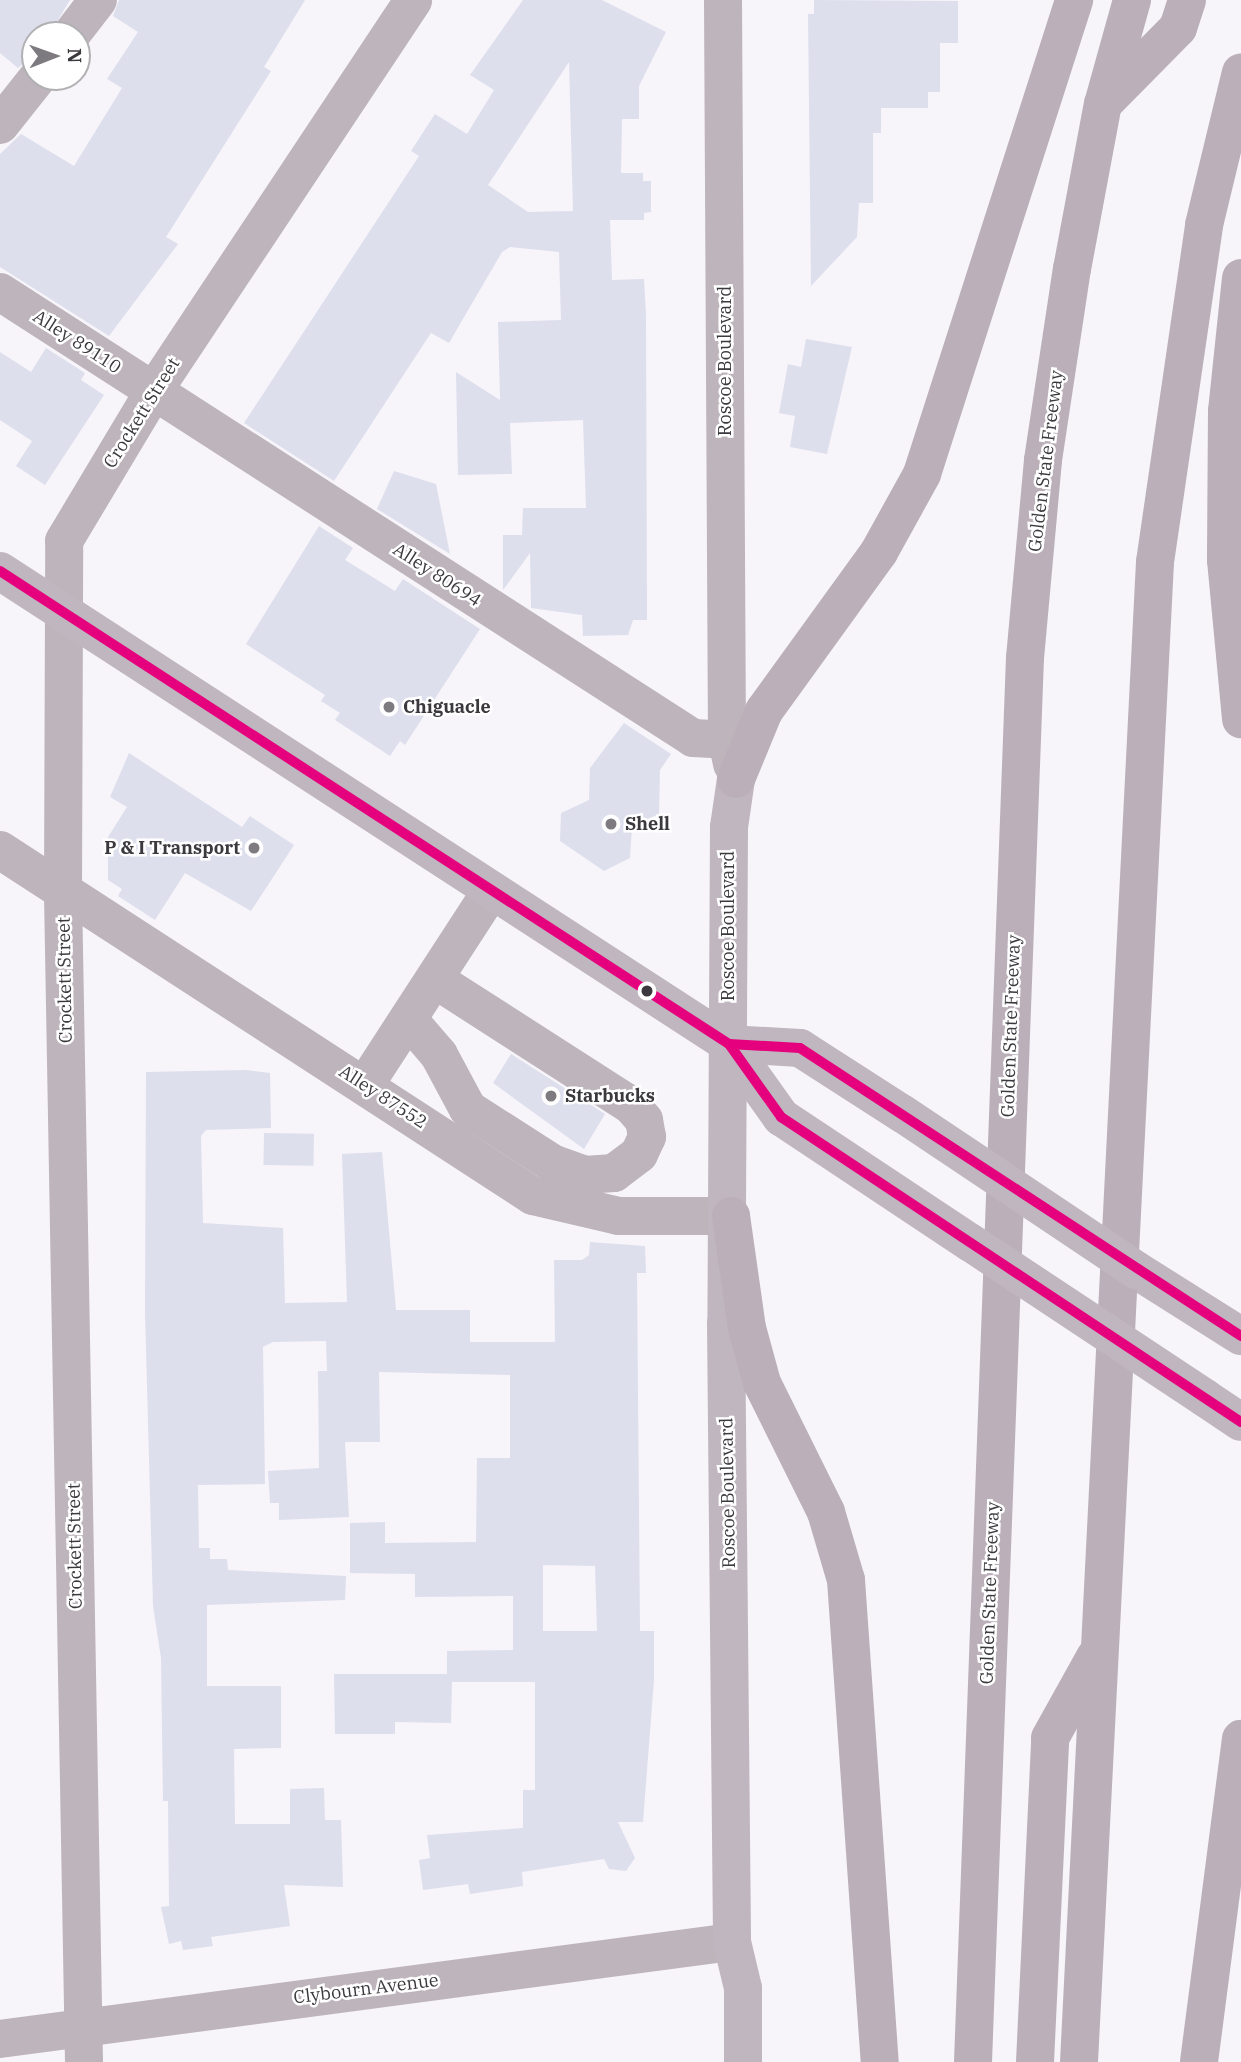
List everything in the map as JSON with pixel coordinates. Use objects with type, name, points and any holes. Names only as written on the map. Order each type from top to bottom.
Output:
[{"type":"highway","points":[[736,779],[764,711],[879,552],[922,474],[1074,0]]},
{"type":"highway","name":"Golden State Freeway","points":[[976,2057],[1025,658],[1043,460],[1103,104],[1132,0]]},
{"type":"highway","points":[[1103,104],[1178,29],[1187,0]]},
{"type":"highway","points":[[1079,2062],[1155,562],[1204,225],[1241,72]]},
{"type":"highway","points":[[1241,278],[1227,411],[1226,560],[1241,719]]},
{"type":"highway","points":[[731,1216],[747,1328],[762,1383],[826,1513],[846,1580],[880,2062]]},
{"type":"highway","points":[[1035,2062],[1050,1738],[1100,1649]]},
{"type":"highway","points":[[1199,2062],[1241,1739]]},
{"type":"main road","points":[[0,570],[729,1044],[782,1117],[899,1198],[1241,1422]]},
{"type":"main road","name":"Roscoe Boulevard","points":[[736,779],[729,840],[731,1216],[726,1323],[732,1942],[743,1988],[743,2062]]},
{"type":"main road","points":[[729,1044],[800,1048],[1226,1326]]},
{"type":"street","points":[[82,21],[98,0]]},
{"type":"street","name":"Crockett Street","points":[[84,2062],[63,892],[61,609],[64,541],[153,392],[413,0]]},
{"type":"street","name":"Roscoe Boulevard","points":[[723,0],[727,740],[736,779]]},
{"type":"street","points":[[0,125],[27,91]]},
{"type":"street","name":"Alley 89110","points":[[0,292],[153,392]]},
{"type":"street","name":"Alley 80694","points":[[153,392],[693,738],[727,740]]},
{"type":"street","name":"Alley 87552","points":[[0,850],[544,1200],[618,1216],[731,1216]]},
{"type":"street","points":[[365,1085],[436,980],[491,891]]},
{"type":"street","points":[[409,1020],[439,1055],[468,1110],[552,1163],[585,1175],[614,1173],[639,1154],[647,1137],[644,1120],[632,1106],[436,980]]},
{"type":"street","name":"Clybourn Avenue","points":[[0,2039],[84,2025],[732,1942]]},
{"type":"building","points":[[0,0],[70,0],[57,21],[21,21],[21,65],[18,68],[0,53]]},
{"type":"building","points":[[119,0],[305,0],[264,67],[271,71],[166,237],[178,244],[109,336],[0,267],[0,154],[21,134],[74,166],[122,88],[107,79],[138,32],[113,16]]},
{"type":"building","points":[[523,0],[602,0],[666,32],[639,86],[639,119],[622,119],[621,173],[643,173],[643,181],[651,181],[651,212],[644,213],[644,220],[610,220],[612,280],[644,279],[646,315],[647,620],[633,620],[628,635],[583,636],[582,615],[531,608],[530,553],[503,590],[503,535],[522,535],[523,508],[586,508],[583,420],[510,423],[512,474],[458,475],[456,372],[500,400],[498,322],[561,320],[559,252],[510,247],[502,252],[449,343],[431,333],[334,481],[244,423],[419,156],[411,151],[435,114],[467,134],[494,90],[470,75]],"holes":[[[569,62],[573,211],[528,212],[488,185]]]},
{"type":"building","points":[[814,0],[958,1],[958,43],[940,43],[940,92],[928,92],[928,108],[881,108],[881,133],[873,133],[873,203],[859,203],[857,237],[811,286],[808,14],[814,14]]},
{"type":"building","points":[[806,339],[852,347],[827,454],[790,447],[795,416],[779,413],[788,364],[801,367]]},
{"type":"building","points":[[46,348],[85,373],[81,380],[104,395],[45,485],[16,466],[32,441],[0,420],[0,352],[31,372]]},
{"type":"building","points":[[394,471],[436,484],[450,554],[377,509]]},
{"type":"building","points":[[319,526],[353,548],[345,560],[395,591],[403,579],[480,629],[405,745],[400,741],[390,756],[335,720],[340,713],[321,701],[325,695],[246,644]]},
{"type":"building","points":[[624,723],[671,754],[660,770],[659,814],[632,826],[630,858],[604,871],[560,841],[561,813],[589,800],[590,768]]},
{"type":"building","points":[[129,753],[242,827],[250,816],[294,845],[251,911],[185,873],[155,920],[118,896],[122,889],[108,880],[108,837],[127,807],[110,797]]},
{"type":"building","name":"Starbucks","points":[[511,1054],[605,1114],[584,1149],[493,1083]]},
{"type":"building","points":[[245,1070],[270,1073],[271,1128],[206,1130],[201,1136],[203,1223],[283,1228],[285,1303],[347,1302],[342,1154],[382,1152],[396,1310],[470,1310],[470,1342],[555,1342],[554,1260],[582,1260],[589,1255],[590,1242],[645,1246],[646,1273],[637,1273],[640,1631],[654,1631],[654,1680],[643,1822],[618,1822],[635,1858],[626,1871],[609,1869],[604,1859],[522,1872],[523,1886],[470,1894],[468,1884],[423,1890],[419,1860],[430,1858],[427,1835],[523,1828],[523,1790],[535,1790],[535,1682],[452,1682],[451,1723],[395,1722],[395,1734],[335,1734],[334,1674],[447,1674],[447,1651],[513,1650],[513,1596],[415,1597],[415,1574],[350,1573],[350,1523],[385,1522],[385,1543],[476,1542],[477,1458],[510,1458],[510,1375],[379,1372],[380,1442],[345,1442],[349,1517],[279,1520],[279,1503],[270,1503],[268,1471],[319,1468],[318,1371],[327,1371],[326,1341],[273,1342],[263,1347],[265,1484],[198,1485],[199,1548],[210,1548],[210,1559],[227,1559],[228,1570],[346,1576],[345,1600],[207,1605],[207,1686],[281,1686],[281,1748],[234,1749],[235,1824],[290,1824],[290,1789],[324,1788],[325,1820],[341,1820],[343,1887],[284,1885],[290,1926],[211,1937],[213,1946],[183,1950],[181,1941],[169,1944],[161,1907],[169,1906],[168,1801],[163,1801],[161,1658],[153,1606],[145,1312],[146,1072]],"holes":[[[543,1565],[595,1566],[597,1631],[543,1631]]]},
{"type":"building","points":[[264,1133],[314,1134],[313,1166],[263,1165]]},
{"type":"transit line","points":[[0,571],[729,1044],[781,1117],[1241,1422]]},
{"type":"transit line","points":[[729,1044],[800,1048],[1241,1336]]},
{"type":"place","name":"Chiguacle","points":[[389,707]]},
{"type":"place","name":"Shell","points":[[611,824]]},
{"type":"place","name":"P & I Transport","points":[[254,848]]},
{"type":"place","name":"Starbucks","points":[[551,1096]]}]
